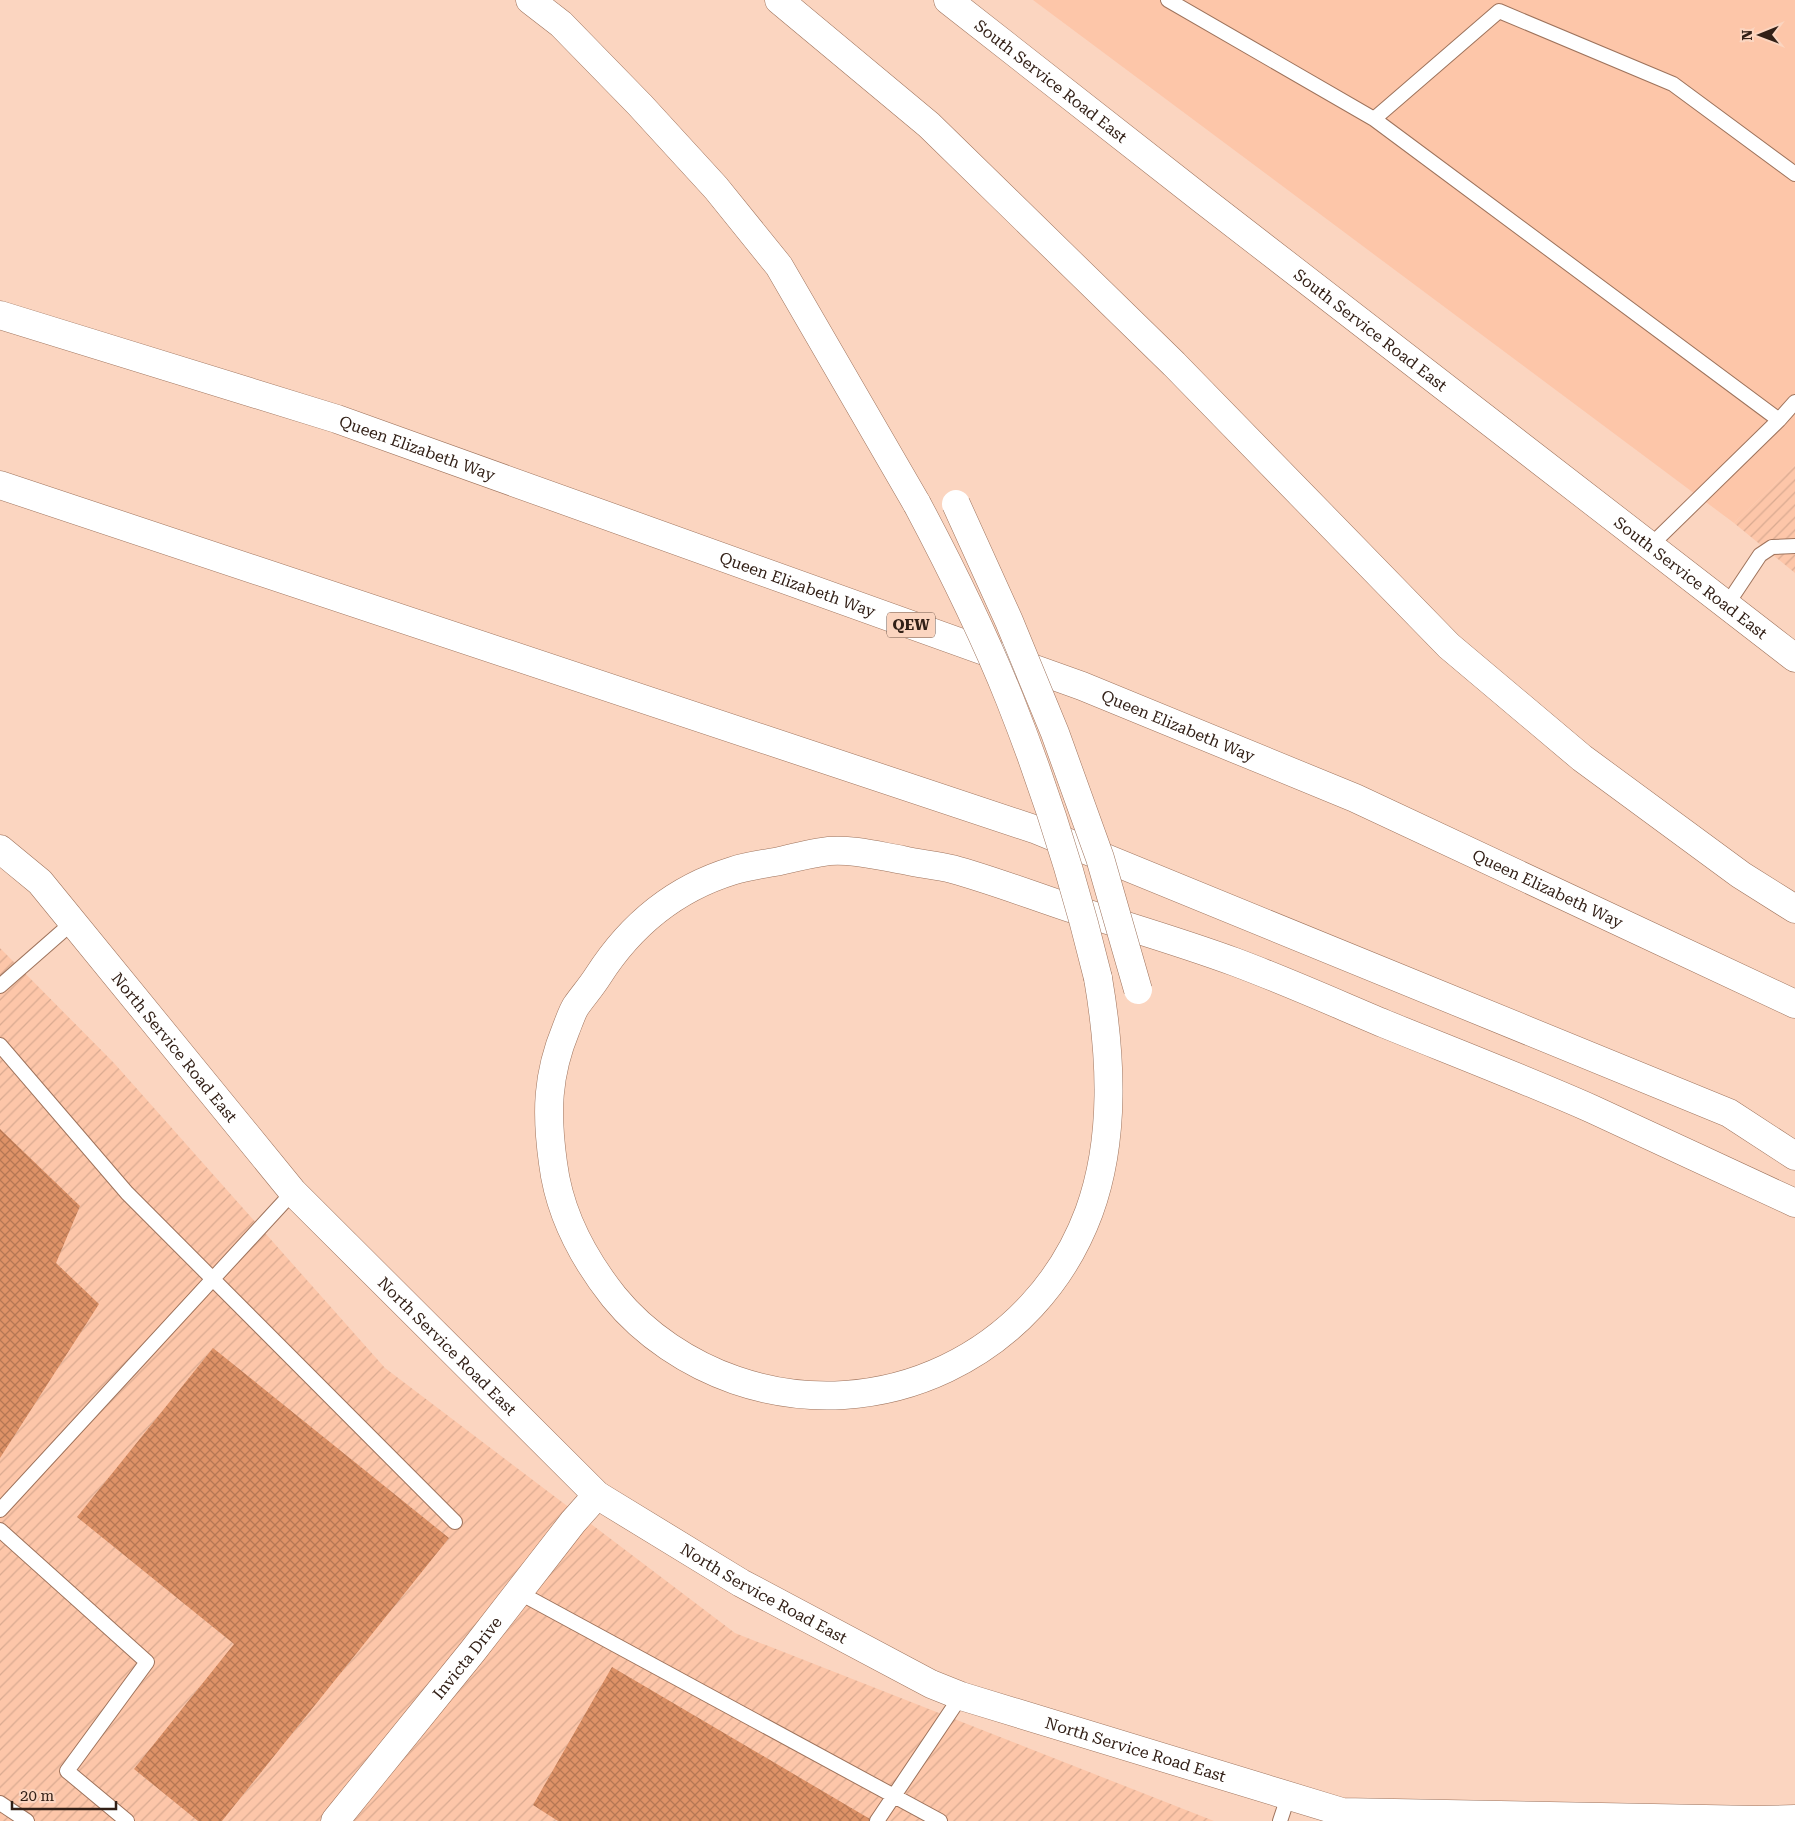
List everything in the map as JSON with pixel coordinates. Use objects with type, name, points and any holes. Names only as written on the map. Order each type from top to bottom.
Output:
[{"type":"main road","points":[[530,0],[560,24],[640,105],[716,188],[779,266],[917,504],[958,584],[1013,707],[1058,833],[1079,902],[1098,978],[1104,1016],[1110,1093],[1101,1169],[1091,1207],[1077,1242],[1057,1275],[1033,1305],[1006,1332],[974,1354],[941,1372],[905,1386],[877,1392],[829,1396],[781,1392],[753,1386],[717,1374],[683,1356],[652,1334],[624,1308],[599,1278],[580,1245],[564,1210],[554,1173],[549,1135],[549,1096],[554,1058],[574,1008],[588,992],[605,965],[633,930],[660,906],[697,884],[734,870],[833,850],[948,868],[1233,961],[1587,1107],[1795,1203]]},
{"type":"main road","points":[[779,0],[929,125],[1174,364],[1449,646],[1582,758],[1742,875],[1795,909]]},
{"type":"main road","name":"South Service Road East","points":[[948,0],[1203,200],[1795,658]]},
{"type":"main road","name":"Queen Elizabeth Way","points":[[0,315],[337,419],[1082,686],[1354,798],[1795,1004]]},
{"type":"main road","points":[[0,485],[1037,830],[1729,1113],[1795,1156]]},
{"type":"main road","points":[[956,504],[1009,622],[1055,732],[1100,858],[1138,990]]},
{"type":"main road","name":"North Service Road East","points":[[0,849],[40,882],[293,1192],[597,1495],[741,1583],[931,1684],[1284,1809],[1342,1812],[1787,1820]]},
{"type":"main road","name":"Invicta Drive","points":[[336,1821],[573,1522],[597,1495]]},
{"type":"lane","points":[[1168,0],[1374,119],[1779,420]]},
{"type":"lane","points":[[1374,119],[1499,11],[1673,84],[1795,174]]},
{"type":"lane","points":[[1650,546],[1795,402]]},
{"type":"lane","points":[[1726,606],[1760,555],[1772,547],[1795,546]]},
{"type":"lane","points":[[0,986],[74,922]]},
{"type":"lane","points":[[0,1045],[128,1193],[455,1522]]},
{"type":"lane","points":[[0,1510],[293,1192]]},
{"type":"lane","points":[[0,1530],[147,1662],[67,1770],[127,1821]]},
{"type":"lane","points":[[518,1592],[940,1821]]},
{"type":"lane","points":[[877,1821],[961,1696]]},
{"type":"lane","points":[[0,1803],[27,1821]]},
{"type":"shaded area","points":[[1033,0],[1795,0],[1795,465],[1734,523]]},
{"type":"shaded area","points":[[1795,465],[1795,573],[1734,523]]},
{"type":"shaded area","points":[[0,948],[114,1063],[385,1368],[735,1633],[1214,1821],[0,1821]]},
{"type":"building","points":[[0,1129],[80,1206],[56,1263],[99,1304],[0,1458]]},
{"type":"building","points":[[213,1348],[449,1538],[222,1821],[198,1821],[134,1769],[234,1644],[77,1517]]},
{"type":"building","points":[[612,1667],[870,1819],[869,1821],[558,1821],[533,1805]]}]
